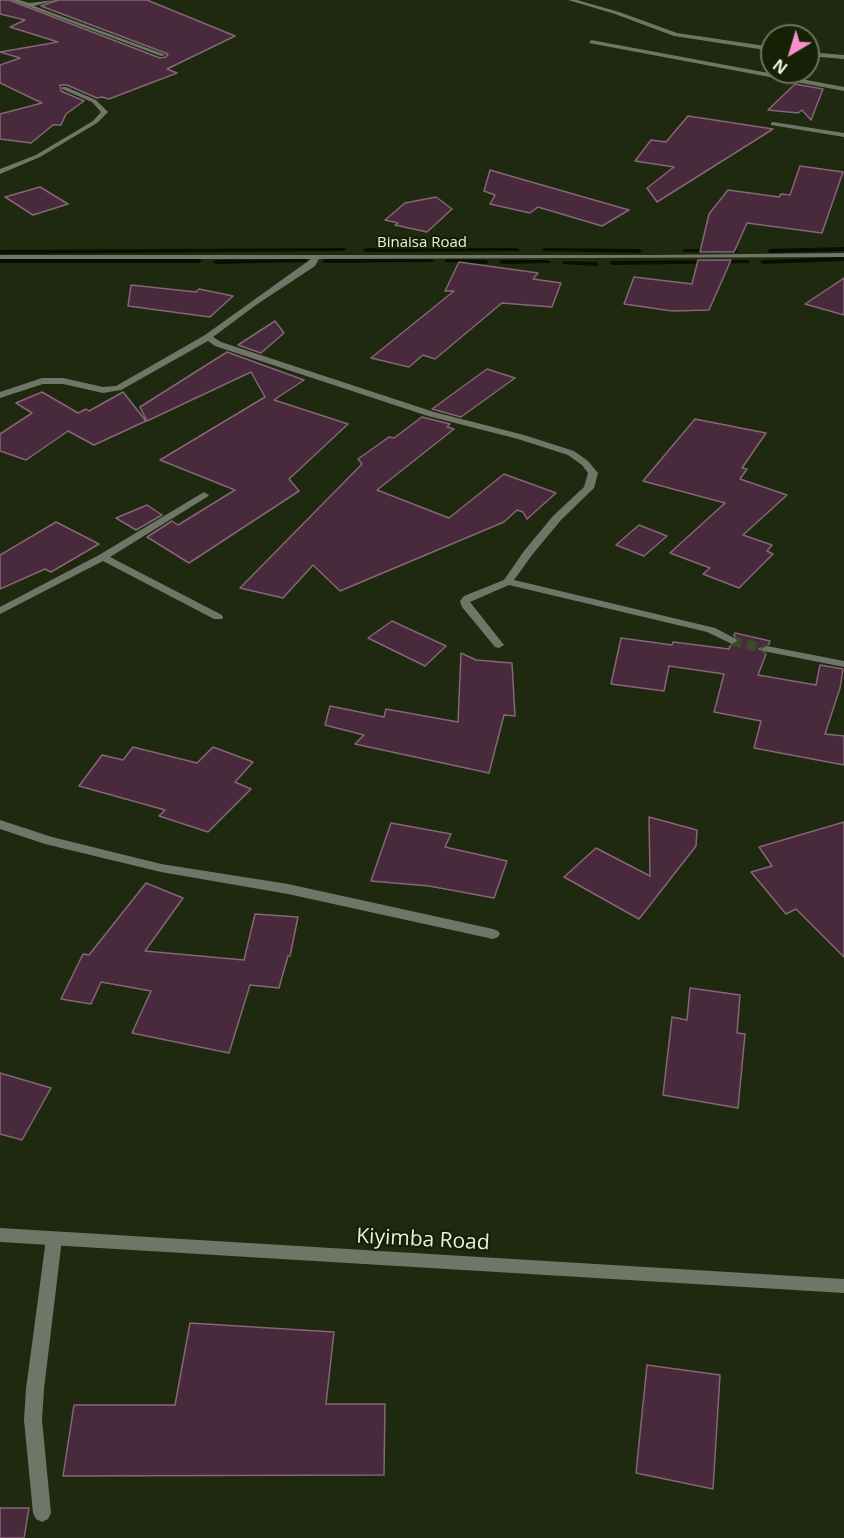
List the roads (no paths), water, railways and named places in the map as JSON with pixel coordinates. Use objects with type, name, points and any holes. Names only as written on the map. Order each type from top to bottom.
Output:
[{"type":"street","points":[[14,0],[163,55]]},
{"type":"street","points":[[28,6],[53,0]]},
{"type":"street","points":[[571,0],[617,13],[676,35],[760,47]]},
{"type":"street","points":[[591,42],[844,89]]},
{"type":"street","points":[[820,55],[844,57]]},
{"type":"street","points":[[0,172],[38,156],[94,122],[105,112],[94,101],[64,88]]},
{"type":"street","points":[[773,124],[844,135]]},
{"type":"street","name":"Binaisa Road","points":[[0,257],[844,255]]},
{"type":"street","points":[[0,395],[42,381],[63,381],[104,390],[118,388],[208,337],[253,303],[312,264],[318,256]]},
{"type":"street","points":[[208,337],[218,344],[431,414],[558,448],[571,453],[585,463],[593,473],[589,488],[557,518],[508,582],[465,601],[499,645]]},
{"type":"street","points":[[0,611],[103,557],[204,495]]},
{"type":"street","points":[[103,557],[218,617]]},
{"type":"street","points":[[508,582],[711,630],[732,641]]},
{"type":"street","points":[[768,649],[844,664]]},
{"type":"street","points":[[0,824],[49,841],[161,868],[288,889],[493,934]]},
{"type":"street","name":"Kiyimba Road","points":[[0,1235],[844,1286]]},
{"type":"street","points":[[42,1513],[33,1420],[54,1239]]},
{"type":"waterway","points":[[0,252],[343,249]]},
{"type":"waterway","points":[[770,251],[844,249]]},
{"type":"waterway","points":[[366,250],[517,250]]},
{"type":"waterway","points":[[545,250],[639,251]]},
{"type":"waterway","points":[[685,251],[735,251]]},
{"type":"waterway","points":[[763,262],[844,259]]},
{"type":"waterway","points":[[0,261],[199,261]]},
{"type":"waterway","points":[[216,262],[305,261]]},
{"type":"waterway","points":[[325,261],[431,261]]},
{"type":"waterway","points":[[447,261],[486,262]]},
{"type":"waterway","points":[[502,262],[548,262]]},
{"type":"waterway","points":[[612,263],[747,262]]},
{"type":"waterway","points":[[565,263],[596,264]]},
{"type":"tunnel","points":[[732,641],[767,649]]}]
